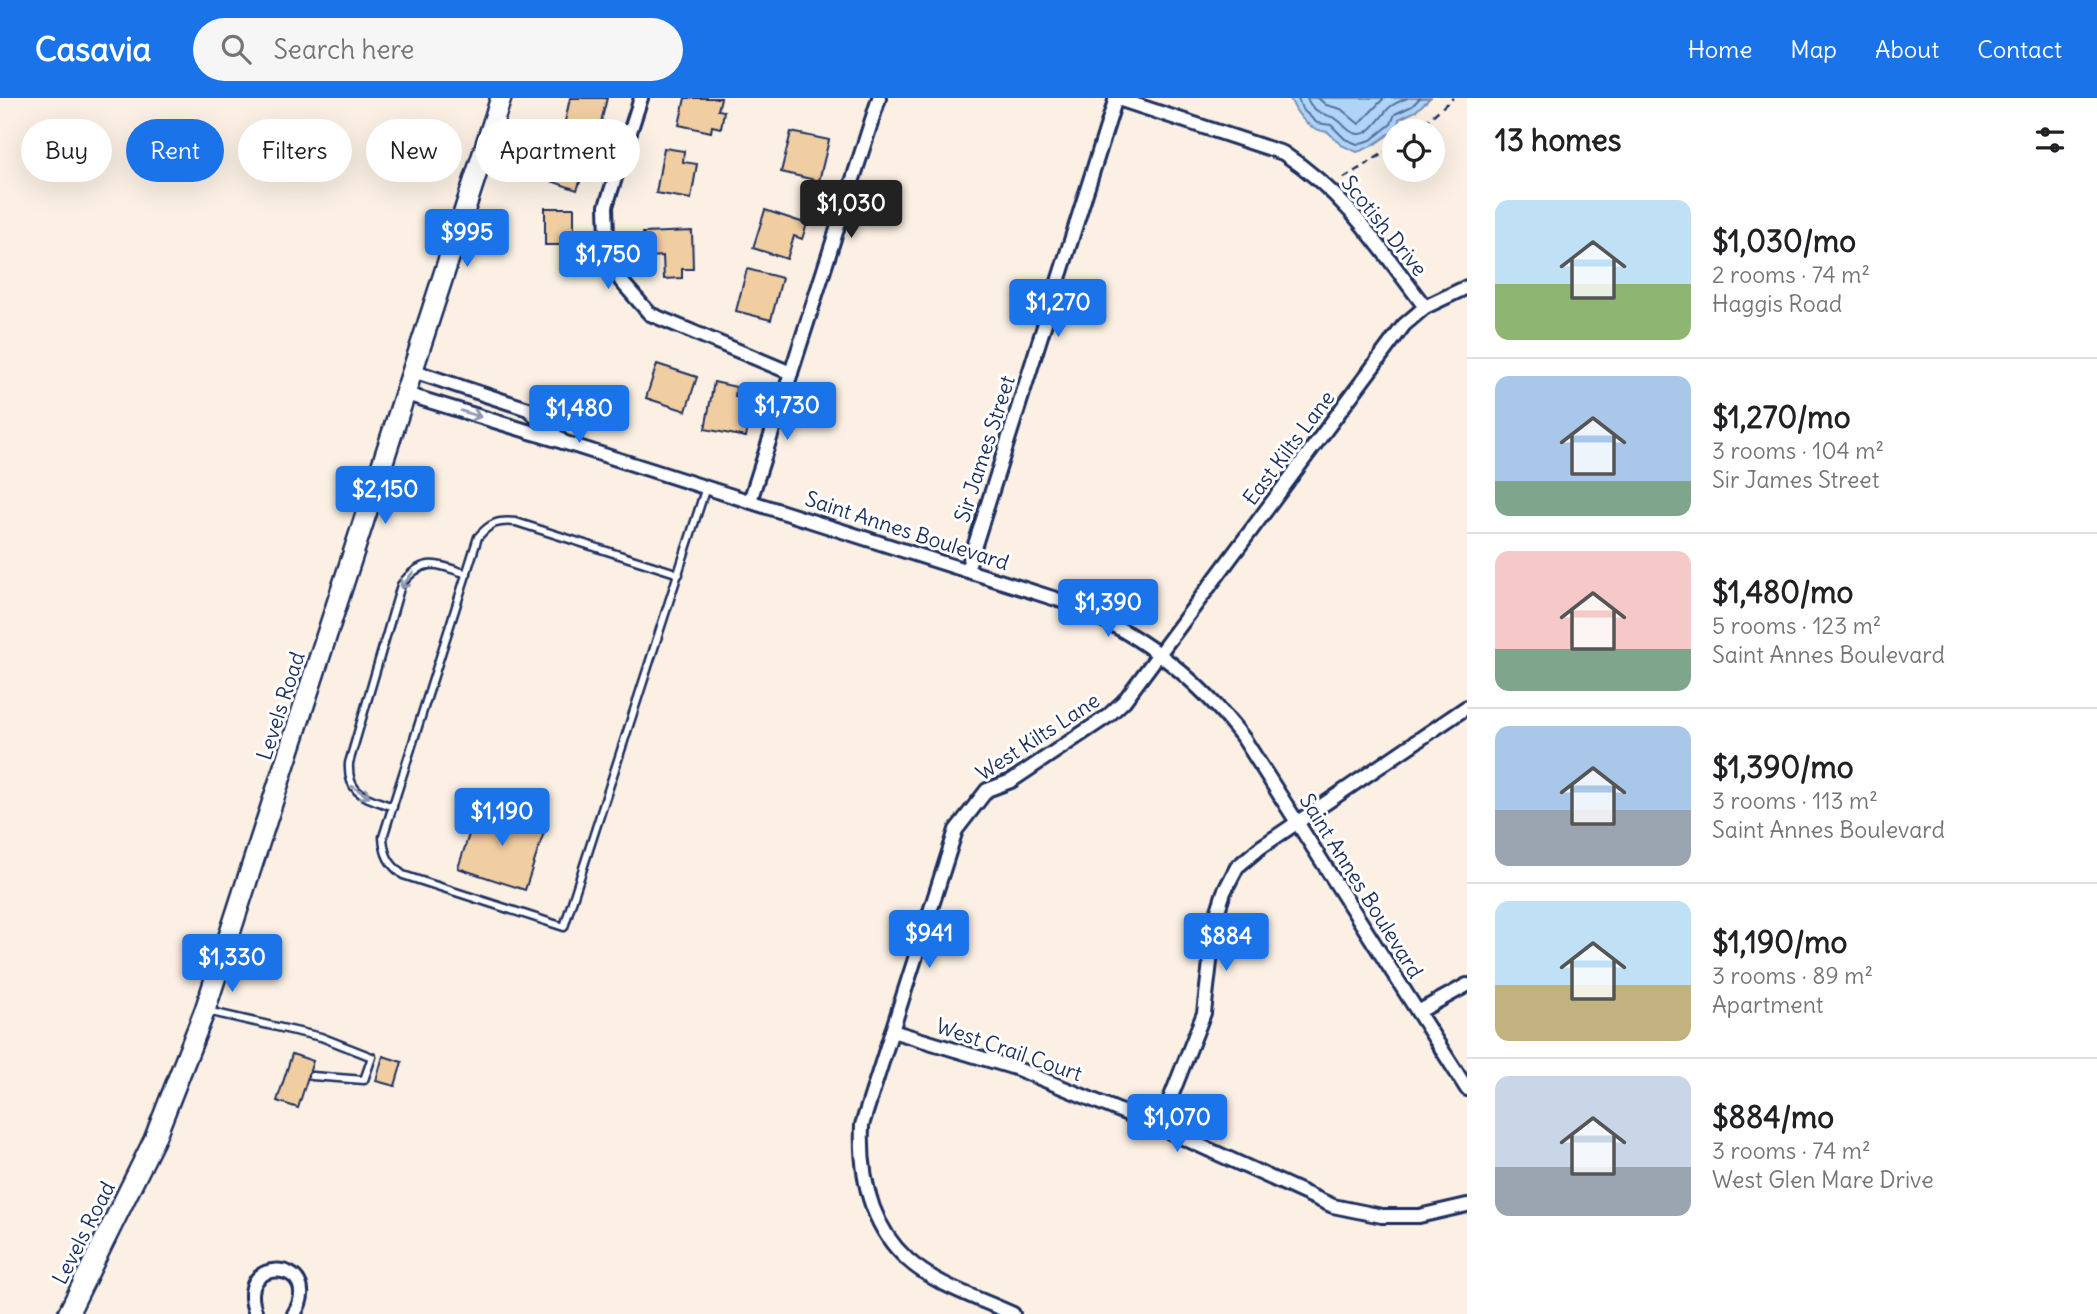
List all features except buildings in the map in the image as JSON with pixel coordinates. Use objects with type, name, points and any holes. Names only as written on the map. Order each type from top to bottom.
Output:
[{"type":"main road","name":"Levels Road","points":[[68,1314],[154,1140],[205,1010],[502,98]]},
{"type":"street","points":[[641,98],[606,205],[607,238],[621,281],[650,314],[791,373]]},
{"type":"street","points":[[750,501],[879,98]]},
{"type":"street","name":"Scotish Drive","points":[[1116,98],[1283,153],[1345,203],[1425,307]]},
{"type":"street","name":"Sir James Street","points":[[967,570],[1116,98]]},
{"type":"street","name":"East Kilts Lane","points":[[1160,654],[1404,325],[1425,307],[1467,287]]},
{"type":"street","name":"Saint Annes Boulevard","points":[[413,371],[528,409],[563,442]]},
{"type":"street","name":"Saint Annes Boulevard","points":[[406,394],[967,570],[1088,611],[1140,638],[1182,670],[1228,718],[1298,822],[1467,1088]]},
{"type":"street","name":"West Kilts Lane","points":[[1013,1314],[941,1281],[908,1260],[882,1228],[865,1184],[861,1154],[862,1125],[956,830],[986,790],[1011,781],[1108,716],[1124,701],[1160,654]]},
{"type":"street","points":[[1159,1127],[1204,1013],[1215,919],[1224,892],[1237,867],[1261,847],[1467,707]]},
{"type":"street","points":[[1418,1012],[1467,985]]},
{"type":"street","name":"West Crail Court","points":[[892,1031],[1015,1068],[1159,1127],[1333,1206],[1382,1216],[1419,1216],[1467,1205]]},
{"type":"street","points":[[256,1314],[252,1302],[254,1288],[263,1275],[277,1269],[287,1271],[297,1283],[299,1301],[294,1314]]},
{"type":"lane","points":[[679,574],[516,522],[489,524],[478,537],[383,837],[384,852],[391,866],[403,875],[564,927],[679,574],[706,488]]},
{"type":"lane","points":[[393,807],[360,794],[351,786],[348,776],[349,763],[401,585],[410,573],[423,565],[436,564],[467,575]]},
{"type":"lane","points":[[205,1010],[321,1037],[372,1057],[364,1080],[312,1076]]},
{"type":"path","points":[[1429,119],[1453,98]]},
{"type":"path","points":[[1344,178],[1382,154]]},
{"type":"water","points":[[1290,98],[1430,98],[1416,111],[1399,119],[1382,119],[1382,139],[1357,152],[1341,145],[1328,132],[1309,125],[1296,111]]}]
